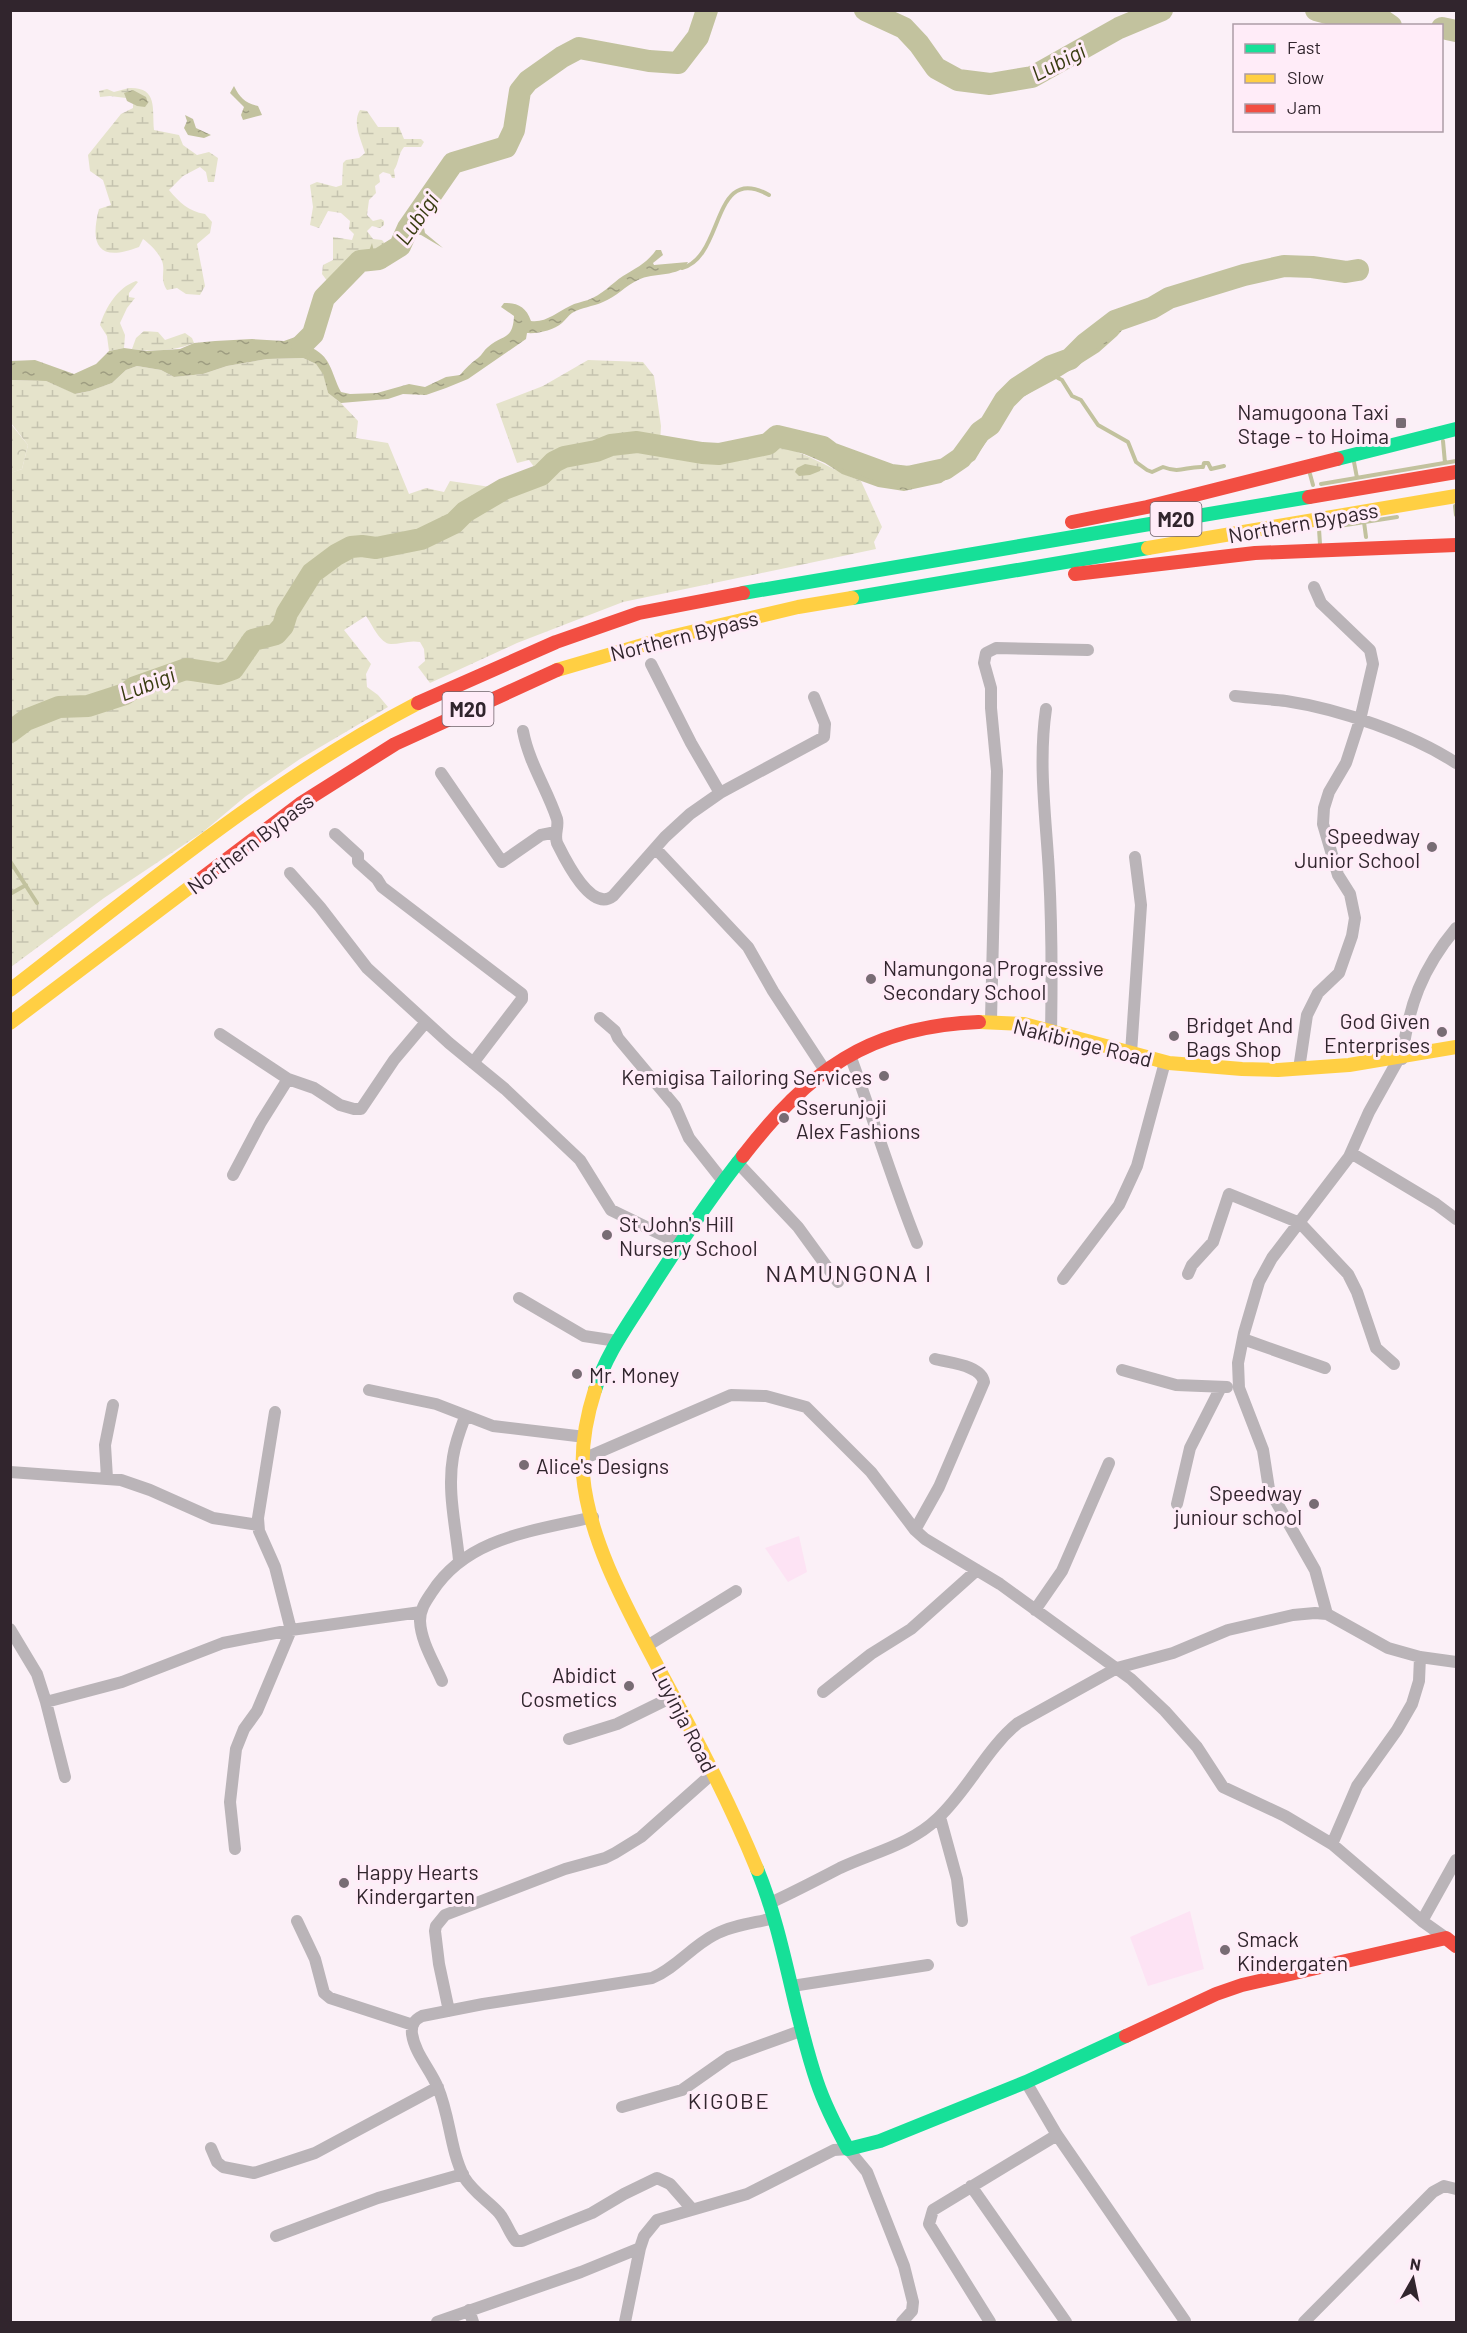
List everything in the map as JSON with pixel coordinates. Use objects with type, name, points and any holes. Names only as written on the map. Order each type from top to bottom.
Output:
[{"type":"main road","points":[[1053,525],[1147,507],[1456,429]]},
{"type":"main road","name":"Northern Bypass","points":[[10,990],[203,842],[325,756],[435,694],[556,642],[639,613],[895,566],[1456,472]]},
{"type":"main road","name":"Northern Bypass","points":[[10,1023],[300,804],[395,744],[483,702],[570,665],[670,636],[798,607],[1456,496]]},
{"type":"main road","points":[[1006,572],[1066,575],[1255,554],[1456,545]]},
{"type":"main road","points":[[895,566],[941,546]]},
{"type":"main road","name":"Nakibinge Road","points":[[648,1294],[679,1243],[737,1162],[774,1116],[850,1055],[890,1035],[991,1020],[1021,1023],[1165,1062],[1230,1068],[1332,1068],[1400,1060],[1456,1047]]},
{"type":"main road","name":"Luyinja Road","points":[[648,1294],[606,1359],[597,1384],[585,1437],[583,1459],[585,1497],[632,1617],[737,1821],[770,1903],[818,2084],[834,2127],[848,2148]]},
{"type":"main road","points":[[848,2148],[880,2141],[1026,2082],[1225,1991],[1451,1942]]},
{"type":"street","points":[[1299,1069],[1307,1015],[1318,993],[1339,973],[1352,936],[1355,918],[1350,894],[1338,875],[1323,824],[1324,807],[1329,792],[1346,763],[1374,664],[1370,650],[1321,603],[1314,586]]},
{"type":"street","points":[[991,1020],[997,771],[991,688],[984,659],[986,653],[996,648],[1088,650]]},
{"type":"street","points":[[651,664],[690,743],[720,793]]},
{"type":"street","points":[[1235,696],[1287,701],[1360,720],[1427,745],[1456,763]]},
{"type":"street","points":[[523,731],[530,761],[558,822],[557,843],[590,895],[599,900],[607,900],[690,814],[720,793],[824,737],[825,724],[814,697]]},
{"type":"street","points":[[1046,709],[1042,737],[1042,782],[1051,920],[1051,1032]]},
{"type":"street","points":[[441,773],[502,862],[541,835],[556,832]]},
{"type":"street","points":[[335,834],[358,855],[358,862],[377,879],[382,887],[522,994],[522,999],[473,1063]]},
{"type":"street","points":[[655,848],[748,947],[773,991],[826,1072]]},
{"type":"street","points":[[1131,1053],[1141,905],[1135,857]]},
{"type":"street","points":[[290,873],[320,907],[357,957],[426,1022],[505,1089],[580,1160],[611,1210],[679,1243]]},
{"type":"street","points":[[1327,1614],[1315,1570],[1269,1489],[1263,1450],[1239,1388],[1238,1363],[1259,1282],[1272,1258],[1351,1153],[1369,1112],[1400,1060],[1408,1018],[1423,975],[1456,928]]},
{"type":"street","points":[[600,1018],[615,1030],[618,1038],[675,1106],[689,1138],[723,1181]]},
{"type":"street","points":[[220,1034],[288,1079],[314,1088],[340,1105],[360,1109],[394,1060],[426,1022]]},
{"type":"street","points":[[850,1055],[917,1243]]},
{"type":"street","points":[[1063,1279],[1119,1205],[1137,1166],[1165,1062]]},
{"type":"street","points":[[233,1175],[261,1122],[288,1079]]},
{"type":"street","points":[[1351,1153],[1436,1204],[1456,1219]]},
{"type":"street","points":[[737,1162],[798,1227],[838,1282]]},
{"type":"street","points":[[1188,1275],[1192,1265],[1213,1242],[1228,1194],[1300,1223],[1348,1274],[1358,1292],[1376,1348],[1394,1364]]},
{"type":"street","points":[[519,1298],[584,1336],[617,1341]]},
{"type":"street","points":[[1243,1339],[1325,1368]]},
{"type":"street","points":[[915,1530],[929,1509],[984,1382],[983,1377],[976,1371],[935,1359]]},
{"type":"street","points":[[1122,1370],[1176,1385],[1239,1388]]},
{"type":"street","points":[[1177,1504],[1190,1448],[1221,1387]]},
{"type":"street","points":[[369,1390],[436,1404],[493,1426],[585,1437]]},
{"type":"street","points":[[583,1459],[731,1395],[766,1396],[806,1407],[871,1472],[915,1530],[941,1550],[1007,1589],[1117,1668],[1165,1711],[1197,1747],[1223,1787],[1276,1812],[1332,1844],[1422,1921],[1451,1942]]},
{"type":"street","points":[[106,1478],[105,1445],[113,1405]]},
{"type":"street","points":[[235,1849],[230,1802],[236,1749],[244,1729],[255,1715],[291,1630],[275,1567],[258,1525],[275,1412]]},
{"type":"street","points":[[459,1560],[451,1470],[465,1417]]},
{"type":"street","points":[[1035,1610],[1062,1570],[1109,1462]]},
{"type":"street","points":[[10,1472],[63,1478],[106,1478],[150,1490],[213,1518],[258,1525]]},
{"type":"street","points":[[442,1681],[423,1639],[421,1612],[435,1586],[448,1569],[487,1544],[592,1517]]},
{"type":"street","points":[[823,1692],[871,1654],[911,1629],[977,1570]]},
{"type":"street","points":[[647,1646],[736,1591]]},
{"type":"street","points":[[46,1702],[122,1682],[223,1643],[291,1630],[421,1612]]},
{"type":"street","points":[[770,1903],[842,1868],[909,1840],[940,1817],[1005,1734],[1018,1723],[1117,1668],[1173,1653],[1218,1633],[1245,1625],[1315,1613],[1327,1614],[1377,1644],[1420,1657],[1456,1662]]},
{"type":"street","points":[[10,1629],[37,1674],[65,1777]]},
{"type":"street","points":[[1332,1844],[1357,1786],[1397,1730],[1412,1704],[1419,1682],[1420,1657]]},
{"type":"street","points":[[568,1739],[610,1727],[674,1696]]},
{"type":"street","points":[[449,2011],[435,1931],[436,1926],[445,1915],[565,1869],[615,1853],[641,1837],[713,1773]]},
{"type":"street","points":[[940,1817],[957,1879],[962,1921]]},
{"type":"street","points":[[1422,1921],[1456,1860]]},
{"type":"street","points":[[692,2209],[670,2184],[657,2178],[592,2213],[519,2241],[514,2238],[500,2214],[479,2196],[463,2174],[438,2088],[416,2046],[412,2033],[413,2025],[416,2019],[422,2016],[483,2004],[652,1978],[674,1966],[715,1934],[774,1918]]},
{"type":"street","points":[[297,1921],[315,1959],[324,1993],[330,1998],[413,2025]]},
{"type":"street","points":[[792,1986],[928,1965]]},
{"type":"street","points":[[621,2107],[682,2090],[729,2057],[803,2030]]},
{"type":"street","points":[[1026,2082],[1057,2135],[1185,2321]]},
{"type":"street","points":[[211,2148],[217,2162],[223,2167],[254,2173],[315,2153],[438,2088]]},
{"type":"street","points":[[990,2322],[929,2224],[933,2210],[1057,2135]]},
{"type":"street","points":[[625,2322],[640,2248],[644,2236],[657,2220],[747,2194],[834,2150],[848,2148],[867,2172],[904,2266],[913,2302],[912,2311],[902,2322]]},
{"type":"street","points":[[276,2236],[378,2198],[463,2174]]},
{"type":"street","points":[[972,2186],[1066,2322]]},
{"type":"street","points":[[1304,2322],[1433,2192],[1444,2186],[1456,2189]]},
{"type":"street","points":[[437,2322],[471,2316],[640,2248]]},
{"type":"shaded area","points":[[799,1536],[807,1572],[788,1582],[765,1548]]},
{"type":"shaded area","points":[[1190,1911],[1204,1969],[1148,1986],[1130,1937]]},
{"type":"green space","points":[[129,88],[145,91],[152,100],[154,130],[179,135],[183,145],[197,155],[209,152],[218,158],[214,182],[208,182],[206,172],[200,167],[183,176],[169,190],[185,206],[205,214],[212,222],[210,233],[197,244],[205,286],[200,295],[186,294],[177,288],[167,290],[163,282],[161,258],[143,239],[139,247],[115,253],[107,252],[97,242],[96,222],[99,209],[111,205],[103,180],[90,171],[88,155],[121,114],[133,108],[133,104],[137,106],[125,93],[126,98],[100,97],[99,91],[107,89],[114,92]]},
{"type":"green space","points":[[360,110],[367,111],[378,127],[399,127],[404,139],[421,139],[424,142],[421,147],[404,147],[394,170],[395,178],[383,172],[379,175],[380,182],[375,186],[376,193],[369,200],[367,215],[373,221],[381,219],[384,225],[380,228],[372,226],[367,231],[373,239],[382,240],[388,247],[373,252],[369,251],[364,255],[368,260],[360,261],[333,289],[322,274],[323,265],[333,260],[333,237],[352,240],[354,234],[349,229],[350,221],[341,213],[328,211],[319,228],[310,225],[313,207],[310,185],[317,182],[336,187],[342,185],[343,163],[346,160],[359,158],[365,153],[357,126]]},
{"type":"green space","points":[[136,281],[138,282],[129,293],[129,297],[135,298],[120,323],[125,335],[124,348],[109,351],[107,336],[100,325],[102,318],[118,293]]},
{"type":"green space","points":[[144,331],[158,332],[165,340],[185,333],[192,338],[194,343],[164,350],[132,349],[136,338]]},
{"type":"green space","points":[[303,358],[316,364],[323,373],[328,393],[358,421],[356,438],[388,443],[409,494],[426,488],[444,492],[450,481],[504,489],[540,475],[529,460],[517,463],[496,404],[543,386],[588,360],[643,362],[654,376],[661,426],[660,445],[705,454],[726,453],[758,445],[782,447],[806,455],[861,481],[882,527],[874,542],[876,549],[623,602],[517,643],[430,683],[418,667],[425,661],[424,649],[420,642],[387,643],[383,641],[366,616],[344,630],[371,664],[366,674],[367,687],[388,707],[300,759],[246,796],[203,832],[104,898],[11,967],[10,473],[22,469],[28,445],[11,423],[11,380],[46,381],[76,394],[112,383],[126,370],[137,366],[161,370],[174,377],[203,374],[227,366],[267,359]]},
{"type":"green space","points":[[10,423],[28,445],[22,469],[11,473]]},
{"type":"water","points":[[234,86],[243,99],[258,106],[262,115],[243,120],[241,115],[244,107],[230,93]]},
{"type":"water","points":[[133,90],[146,97],[148,103],[145,107],[127,101],[124,93]]},
{"type":"water","points":[[185,115],[193,119],[196,128],[211,135],[204,138],[188,135],[184,128],[187,121]]},
{"type":"water","points":[[429,200],[422,218],[425,233],[443,248],[421,235],[414,234],[385,268],[383,263],[368,260],[364,255],[369,251],[372,243],[374,252],[396,242],[408,210],[419,202]]},
{"type":"water","points":[[656,250],[661,250],[663,255],[653,263],[654,265],[688,262],[673,273],[638,280],[608,300],[572,313],[555,328],[527,333],[526,339],[468,379],[426,395],[403,394],[388,399],[341,403],[328,393],[323,374],[316,364],[303,358],[267,359],[227,366],[203,374],[174,377],[161,370],[137,366],[126,370],[112,383],[75,394],[46,381],[11,380],[11,361],[35,360],[74,374],[96,364],[109,351],[124,348],[147,351],[180,349],[194,343],[215,341],[252,339],[284,341],[298,336],[309,323],[317,319],[321,329],[308,346],[326,359],[341,392],[377,393],[409,384],[425,387],[446,377],[460,375],[488,347],[509,333],[514,316],[501,307],[504,303],[521,307],[527,312],[531,321],[547,319],[572,305],[598,295],[645,262]]},
{"type":"water","points":[[1138,312],[1099,352],[1019,399],[1007,412],[975,460],[941,483],[904,491],[878,487],[842,474],[825,463],[795,450],[768,444],[784,443],[846,459],[862,465],[889,481],[913,482],[942,473],[963,457],[969,444],[1020,391],[1063,366],[1070,355],[1082,351],[1119,327],[1131,313]]},
{"type":"water","points":[[805,464],[821,467],[820,471],[799,476],[795,472],[797,468]]},
{"type":"water","points":[[236,665],[227,677],[221,679],[206,678],[186,669],[221,670]]},
{"type":"waterway","name":"Lubigi","points":[[302,345],[313,334],[324,298],[360,261],[379,259],[400,246],[408,228],[453,163],[506,147],[514,130],[520,91],[528,81],[579,48],[649,61],[678,63],[698,37],[707,10]]},
{"type":"waterway","name":"Lubigi","points":[[865,10],[904,28],[936,68],[958,80],[990,84],[1032,77],[1119,28],[1162,10]]},
{"type":"waterway","name":"Lubigi","points":[[1316,10],[1354,20],[1381,19],[1388,24]]},
{"type":"waterway","name":"Lubigi","points":[[1443,28],[1456,31]]},
{"type":"waterway","points":[[682,268],[696,260],[706,247],[727,201],[737,191],[750,188],[769,195]]},
{"type":"waterway","name":"Lubigi","points":[[10,732],[26,720],[59,707],[88,706],[125,694],[135,687],[186,669],[219,674],[233,669],[253,640],[276,634],[283,626],[287,613],[312,573],[336,555],[351,547],[376,548],[421,539],[454,523],[465,512],[504,489],[541,475],[554,462],[564,457],[596,451],[611,445],[637,442],[719,454],[768,444],[777,436],[823,447],[831,453],[891,475],[908,477],[945,469],[961,458],[980,432],[990,425],[1005,400],[1017,388],[1051,366],[1070,359],[1115,321],[1152,308],[1169,298],[1244,275],[1284,266],[1346,272],[1358,270]]},
{"type":"waterway","points":[[1051,366],[1072,396],[1081,400],[1098,425],[1128,442],[1136,462],[1147,470],[1152,472],[1163,467],[1179,470],[1203,467],[1204,463],[1208,463],[1211,469],[1224,466]]},
{"type":"waterway","points":[[1443,441],[1445,463]]},
{"type":"waterway","points":[[1321,484],[1456,461]]},
{"type":"waterway","points":[[1354,462],[1357,478]]},
{"type":"waterway","points":[[1310,474],[1313,485]]},
{"type":"waterway","points":[[1455,506],[1456,515]]},
{"type":"waterway","points":[[1339,526],[1397,517]]},
{"type":"waterway","points":[[1364,522],[1366,537]]},
{"type":"waterway","points":[[1319,529],[1320,544]]},
{"type":"waterway","points":[[10,861],[37,903]]},
{"type":"waterway","points":[[10,894],[26,885]]},
{"type":"traffic: fast","points":[[1337,459],[1456,429]]},
{"type":"traffic: fast","points":[[743,593],[1309,497]]},
{"type":"traffic: fast","points":[[852,598],[1148,548]]},
{"type":"traffic: fast","points":[[595,1390],[605,1364],[625,1328],[694,1223],[743,1156]]},
{"type":"traffic: fast","points":[[757,1869],[775,1921],[801,2029],[817,2082],[848,2149],[880,2141],[1026,2082],[1126,2036]]},
{"type":"traffic: slow","points":[[1148,548],[1456,496]]},
{"type":"traffic: slow","points":[[557,670],[670,637],[798,607],[852,598]]},
{"type":"traffic: slow","points":[[10,990],[258,801],[363,733],[418,703]]},
{"type":"traffic: slow","points":[[10,1023],[202,878]]},
{"type":"traffic: slow","points":[[979,1022],[1024,1024],[1169,1063],[1242,1069],[1278,1070],[1349,1065],[1456,1047]]},
{"type":"traffic: slow","points":[[595,1390],[589,1411],[583,1453],[583,1475],[594,1527],[626,1605],[713,1772],[757,1869]]},
{"type":"traffic: jam","points":[[1072,522],[1147,507],[1337,459]]},
{"type":"traffic: jam","points":[[1309,497],[1456,472]]},
{"type":"traffic: jam","points":[[1075,574],[1255,553],[1456,545]]},
{"type":"traffic: jam","points":[[418,703],[556,642],[639,613],[743,593]]},
{"type":"traffic: jam","points":[[202,878],[300,804],[395,744],[557,670]]},
{"type":"traffic: jam","points":[[743,1156],[792,1100],[817,1077],[844,1059],[873,1044],[905,1033],[940,1025],[979,1022]]},
{"type":"traffic: jam","points":[[1126,2036],[1216,1994],[1242,1985],[1446,1938],[1456,1946]]},
{"type":"place","name":"Namugoona Taxi Stage - to Hoima","points":[[1401,423]]},
{"type":"place","name":"Speedway Junior School","points":[[1432,847]]},
{"type":"place","name":"Namungona Progressive Secondary School","points":[[871,979]]},
{"type":"place","name":"God Given Enterprises","points":[[1442,1032]]},
{"type":"place","name":"Bridget And Bags Shop","points":[[1174,1036]]},
{"type":"place","name":"Kemigisa Tailoring Services","points":[[884,1076]]},
{"type":"place","name":"Sserunjoji Alex Fashions","points":[[784,1118]]},
{"type":"place","name":"St John's Hill Nursery School","points":[[607,1235]]},
{"type":"place","name":"Mr. Money","points":[[577,1374]]},
{"type":"place","name":"Alice's Designs","points":[[524,1465]]},
{"type":"place","name":"Speedway juniour school","points":[[1314,1504]]},
{"type":"place","name":"Abidict Cosmetics","points":[[629,1686]]},
{"type":"place","name":"Happy Hearts Kindergarten","points":[[344,1883]]},
{"type":"place","name":"Smack Kindergaten","points":[[1225,1950]]},
{"type":"district","name":"NAMUNGONA I","points":[[849,1272]]},
{"type":"district","name":"KIGOBE","points":[[729,2100]]}]
